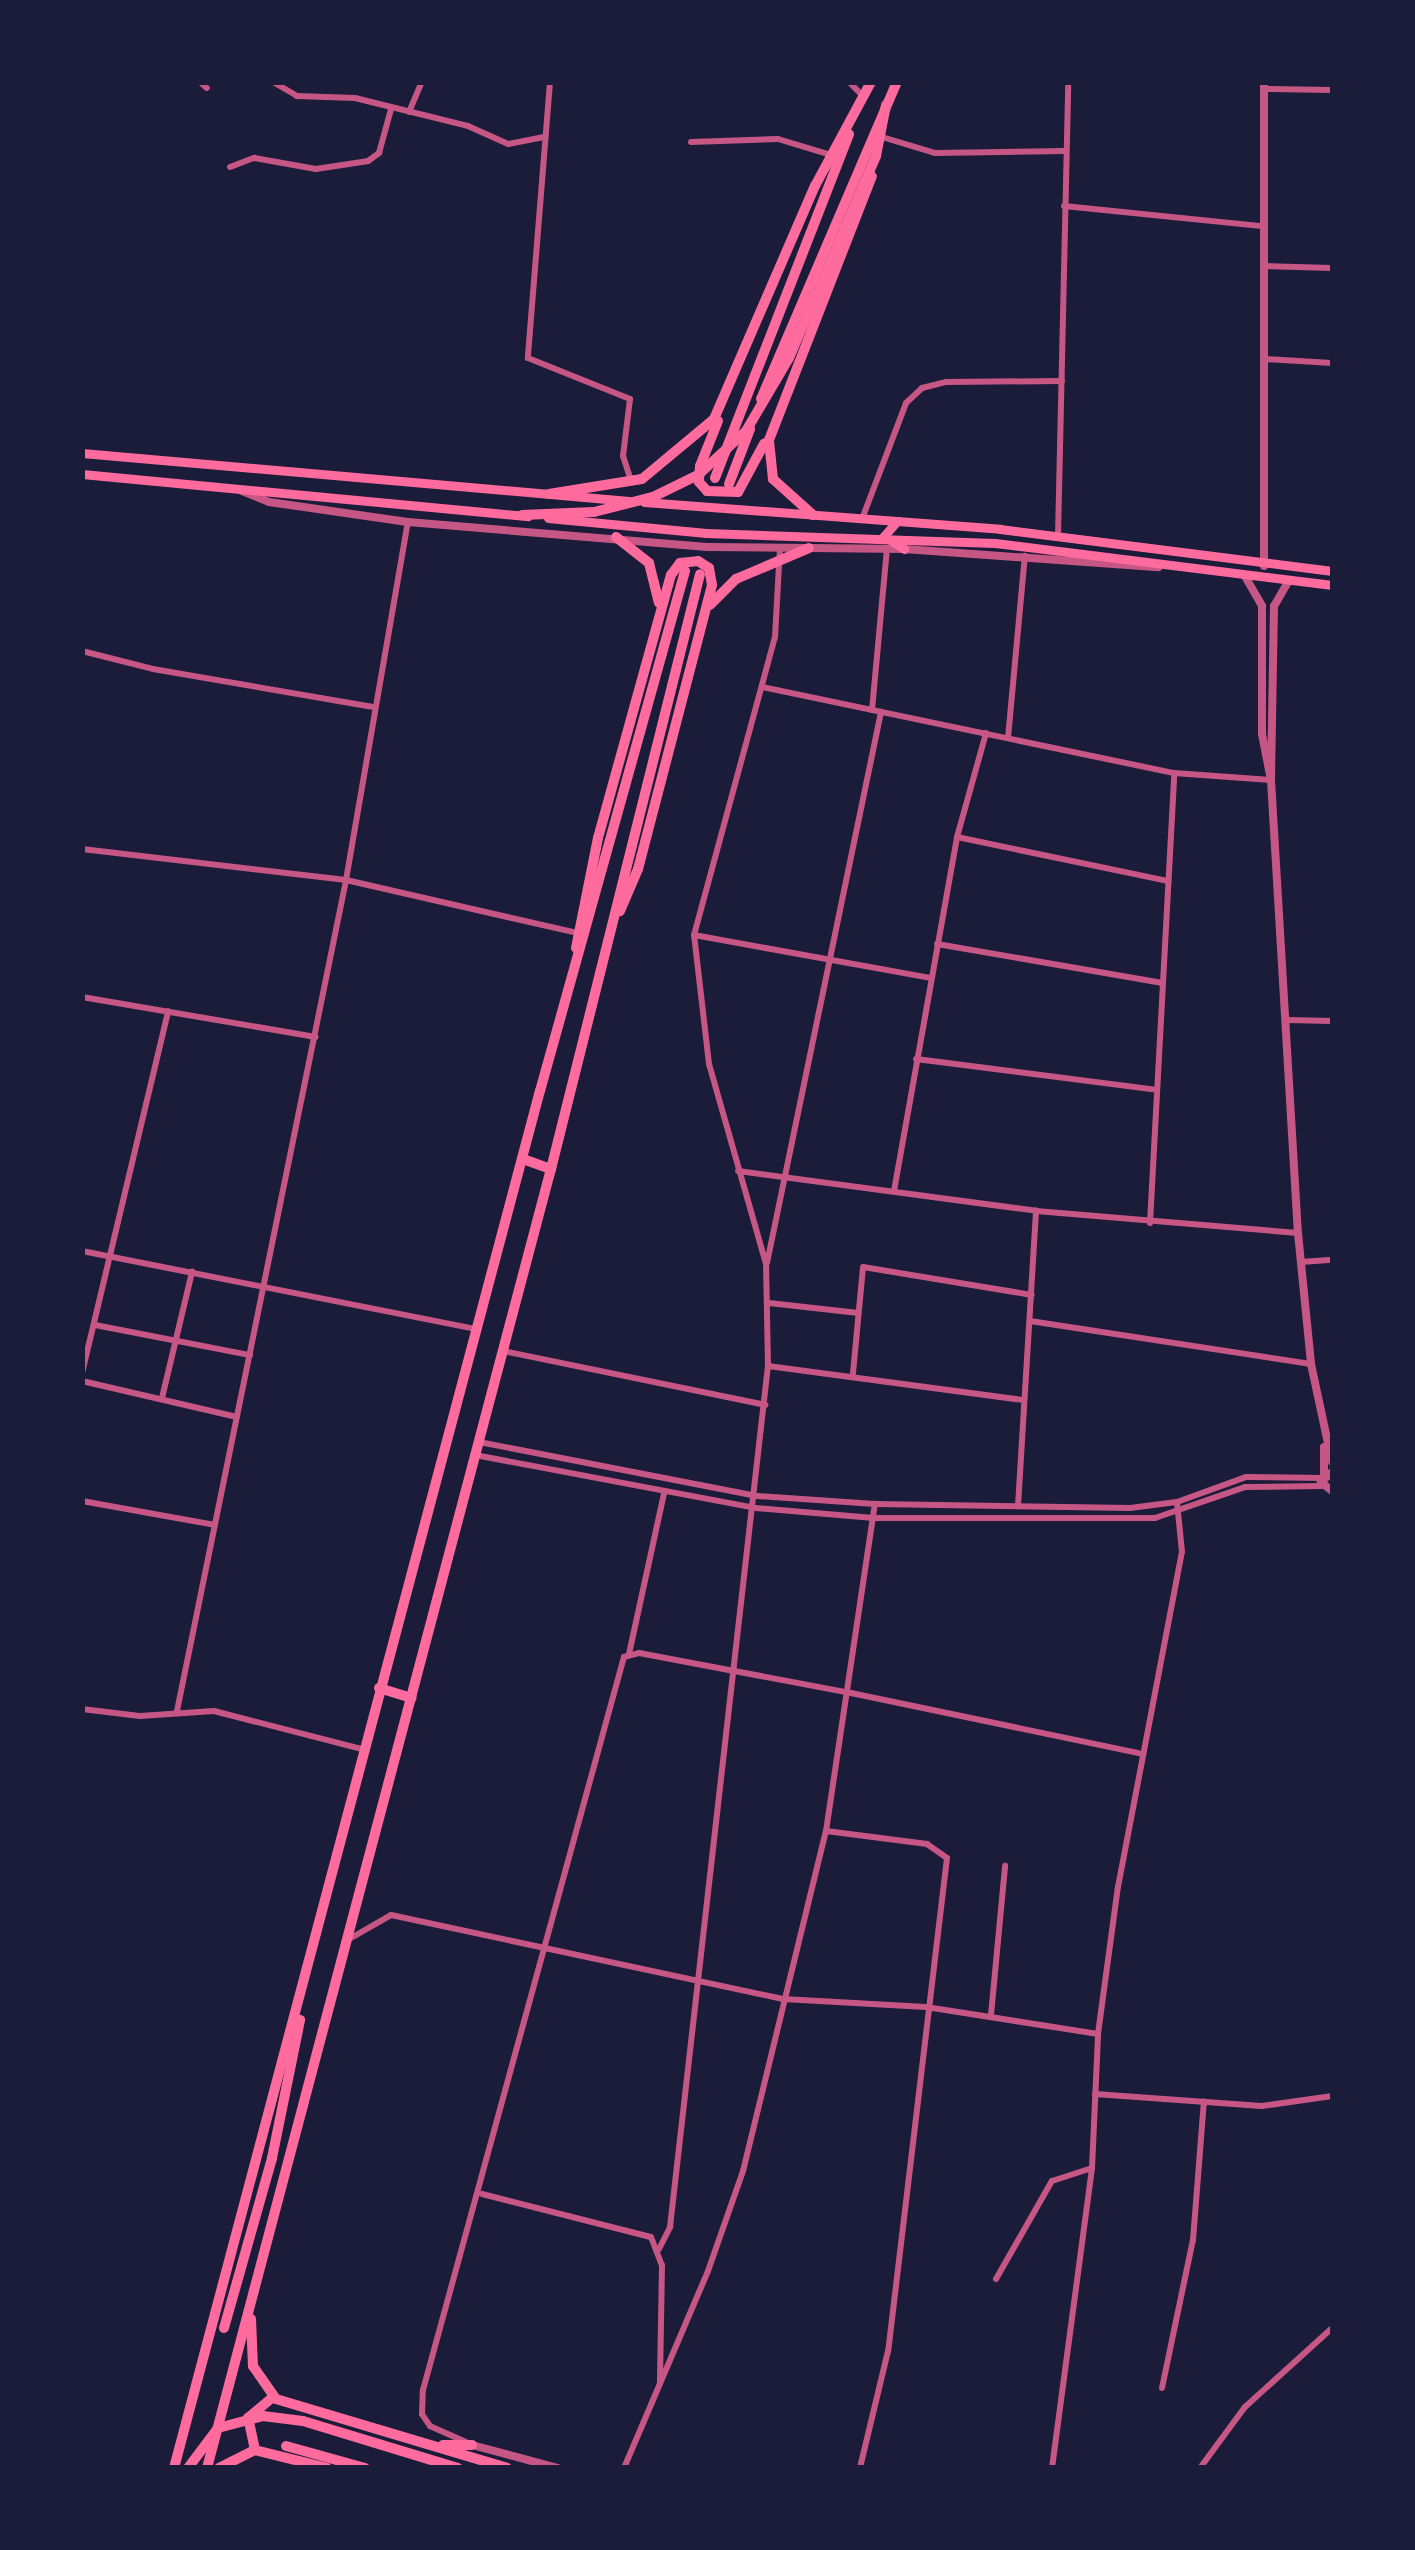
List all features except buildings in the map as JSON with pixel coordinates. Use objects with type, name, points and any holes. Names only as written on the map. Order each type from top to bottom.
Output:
[{"type":"highway","points":[[714,478],[871,82]]},
{"type":"highway","points":[[729,484],[792,317],[896,82]]},
{"type":"highway","points":[[863,101],[831,155],[702,459],[701,486],[738,492],[772,428],[860,216],[882,138],[883,110]]},
{"type":"highway","points":[[522,516],[626,506],[698,475],[734,444],[789,358],[876,156]]},
{"type":"highway","points":[[549,494],[632,482],[702,432],[735,383]]},
{"type":"highway","points":[[772,428],[772,479],[813,515]]},
{"type":"highway","points":[[616,537],[653,570],[659,615]]},
{"type":"highway","points":[[702,620],[728,585],[780,553],[808,548]]},
{"type":"highway","points":[[575,967],[577,932],[659,615],[674,570],[694,561],[712,576],[638,870],[614,920]]},
{"type":"highway","points":[[174,2468],[301,2000],[362,1749],[685,571]]},
{"type":"highway","points":[[207,2468],[351,1938],[551,1169],[700,574]]},
{"type":"highway","points":[[523,1159],[551,1169]]},
{"type":"highway","points":[[379,1688],[412,1698]]},
{"type":"highway","points":[[224,2328],[290,2081],[301,2000]]},
{"type":"highway","points":[[254,2287],[251,2355],[272,2396],[507,2468]]},
{"type":"highway","points":[[255,2450],[248,2418],[272,2396]]},
{"type":"highway","points":[[188,2468],[218,2428],[263,2416],[303,2421],[458,2468]]},
{"type":"highway","points":[[426,2444],[472,2445]]},
{"type":"highway","points":[[286,2446],[365,2468]]},
{"type":"highway","points":[[219,2468],[255,2450],[327,2468]]},
{"type":"main road","points":[[82,454],[900,520],[1264,566],[1332,571]]},
{"type":"main road","points":[[82,474],[706,533],[995,543],[1246,578],[1332,584]]},
{"type":"main road","points":[[900,520],[884,536],[904,549]]},
{"type":"street","points":[[273,82],[297,96],[355,98],[468,126],[508,144],[544,137]]},
{"type":"street","points":[[409,112],[422,82]]},
{"type":"street","points":[[550,82],[528,358],[532,365],[630,399],[623,456],[632,482]]},
{"type":"street","points":[[849,82],[863,101]]},
{"type":"street","points":[[1058,537],[1068,82]]},
{"type":"street","points":[[1264,566],[1264,86],[1332,90]]},
{"type":"street","points":[[230,167],[254,158],[316,169],[368,160],[379,152],[391,109]]},
{"type":"street","points":[[882,138],[935,153],[1064,151]]},
{"type":"street","points":[[691,142],[778,139],[831,155]]},
{"type":"street","points":[[1064,206],[1262,226]]},
{"type":"street","points":[[1262,266],[1332,268]]},
{"type":"street","points":[[1263,359],[1332,363]]},
{"type":"street","points":[[862,518],[906,403],[922,388],[946,382],[1062,381]]},
{"type":"street","points":[[234,487],[269,502],[408,522],[780,553],[781,605],[694,935],[701,1025],[766,1264],[768,1366],[756,1508],[700,1984],[670,2227],[659,2249],[660,2390]]},
{"type":"street","points":[[177,1711],[316,1037],[346,880],[372,706],[408,522]]},
{"type":"street","points":[[808,548],[904,549],[1174,568]]},
{"type":"street","points":[[872,710],[887,549]]},
{"type":"street","points":[[1008,738],[1026,556]]},
{"type":"street","points":[[1246,578],[1262,606],[1262,734],[1271,780]]},
{"type":"street","points":[[1288,582],[1274,606],[1271,780],[1298,1233],[1311,1364],[1332,1462]]},
{"type":"street","points":[[82,651],[153,670],[372,706]]},
{"type":"street","points":[[1262,670],[1274,670]]},
{"type":"street","points":[[762,686],[1174,773],[1271,780]]},
{"type":"street","points":[[766,1264],[787,1178],[881,712]]},
{"type":"street","points":[[894,1191],[957,838],[986,733]]},
{"type":"street","points":[[1150,1223],[1174,773]]},
{"type":"street","points":[[957,838],[1168,881]]},
{"type":"street","points":[[82,848],[346,880],[577,932]]},
{"type":"street","points":[[694,935],[832,956],[930,978]]},
{"type":"street","points":[[937,944],[1164,983]]},
{"type":"street","points":[[82,996],[316,1037]]},
{"type":"street","points":[[168,1012],[82,1377],[237,1416]]},
{"type":"street","points":[[1287,1020],[1332,1021]]},
{"type":"street","points":[[916,1059],[1157,1090]]},
{"type":"street","points":[[738,1171],[1036,1211],[1298,1233]]},
{"type":"street","points":[[1018,1506],[1036,1211]]},
{"type":"street","points":[[82,1250],[476,1330]]},
{"type":"street","points":[[1301,1262],[1332,1260]]},
{"type":"street","points":[[852,1374],[863,1267],[1032,1295]]},
{"type":"street","points":[[162,1398],[192,1272]]},
{"type":"street","points":[[769,1302],[858,1313]]},
{"type":"street","points":[[1030,1321],[1311,1364]]},
{"type":"street","points":[[95,1324],[250,1355]]},
{"type":"street","points":[[502,1351],[766,1405]]},
{"type":"street","points":[[768,1366],[852,1374],[1024,1400]]},
{"type":"street","points":[[1324,1433],[1325,1477],[1332,1491]]},
{"type":"street","points":[[479,1442],[757,1496],[875,1504],[1177,1502],[1246,1477],[1325,1477]]},
{"type":"street","points":[[475,1455],[756,1508],[874,1518],[1130,1520],[1180,1513],[1246,1487],[1325,1477]]},
{"type":"street","points":[[558,2468],[472,2445],[430,2426],[422,2398],[482,2194],[543,1947],[621,1664],[629,1654],[664,1493]]},
{"type":"street","points":[[82,1500],[215,1525]]},
{"type":"street","points":[[1052,2468],[1092,2168],[1098,2034],[1139,1754],[1180,1565],[1177,1502]]},
{"type":"street","points":[[624,2468],[660,2390],[743,2170],[826,1831],[851,1693],[875,1504]]},
{"type":"street","points":[[629,1654],[851,1693],[1139,1754]]},
{"type":"street","points":[[82,1709],[140,1716],[214,1711],[362,1749]]},
{"type":"street","points":[[826,1831],[944,1851],[948,1870],[926,2007],[890,2332],[860,2468]]},
{"type":"street","points":[[991,2015],[1005,1866]]},
{"type":"street","points":[[351,1938],[391,1915],[783,1999],[926,2007],[1098,2034]]},
{"type":"street","points":[[1095,2094],[1262,2106],[1332,2096]]},
{"type":"street","points":[[1162,2388],[1193,2240],[1204,2101]]},
{"type":"street","points":[[996,2280],[1052,2181],[1092,2168]]},
{"type":"street","points":[[482,2194],[643,2232],[659,2249]]},
{"type":"street","points":[[1200,2468],[1244,2407],[1332,2328]]}]
